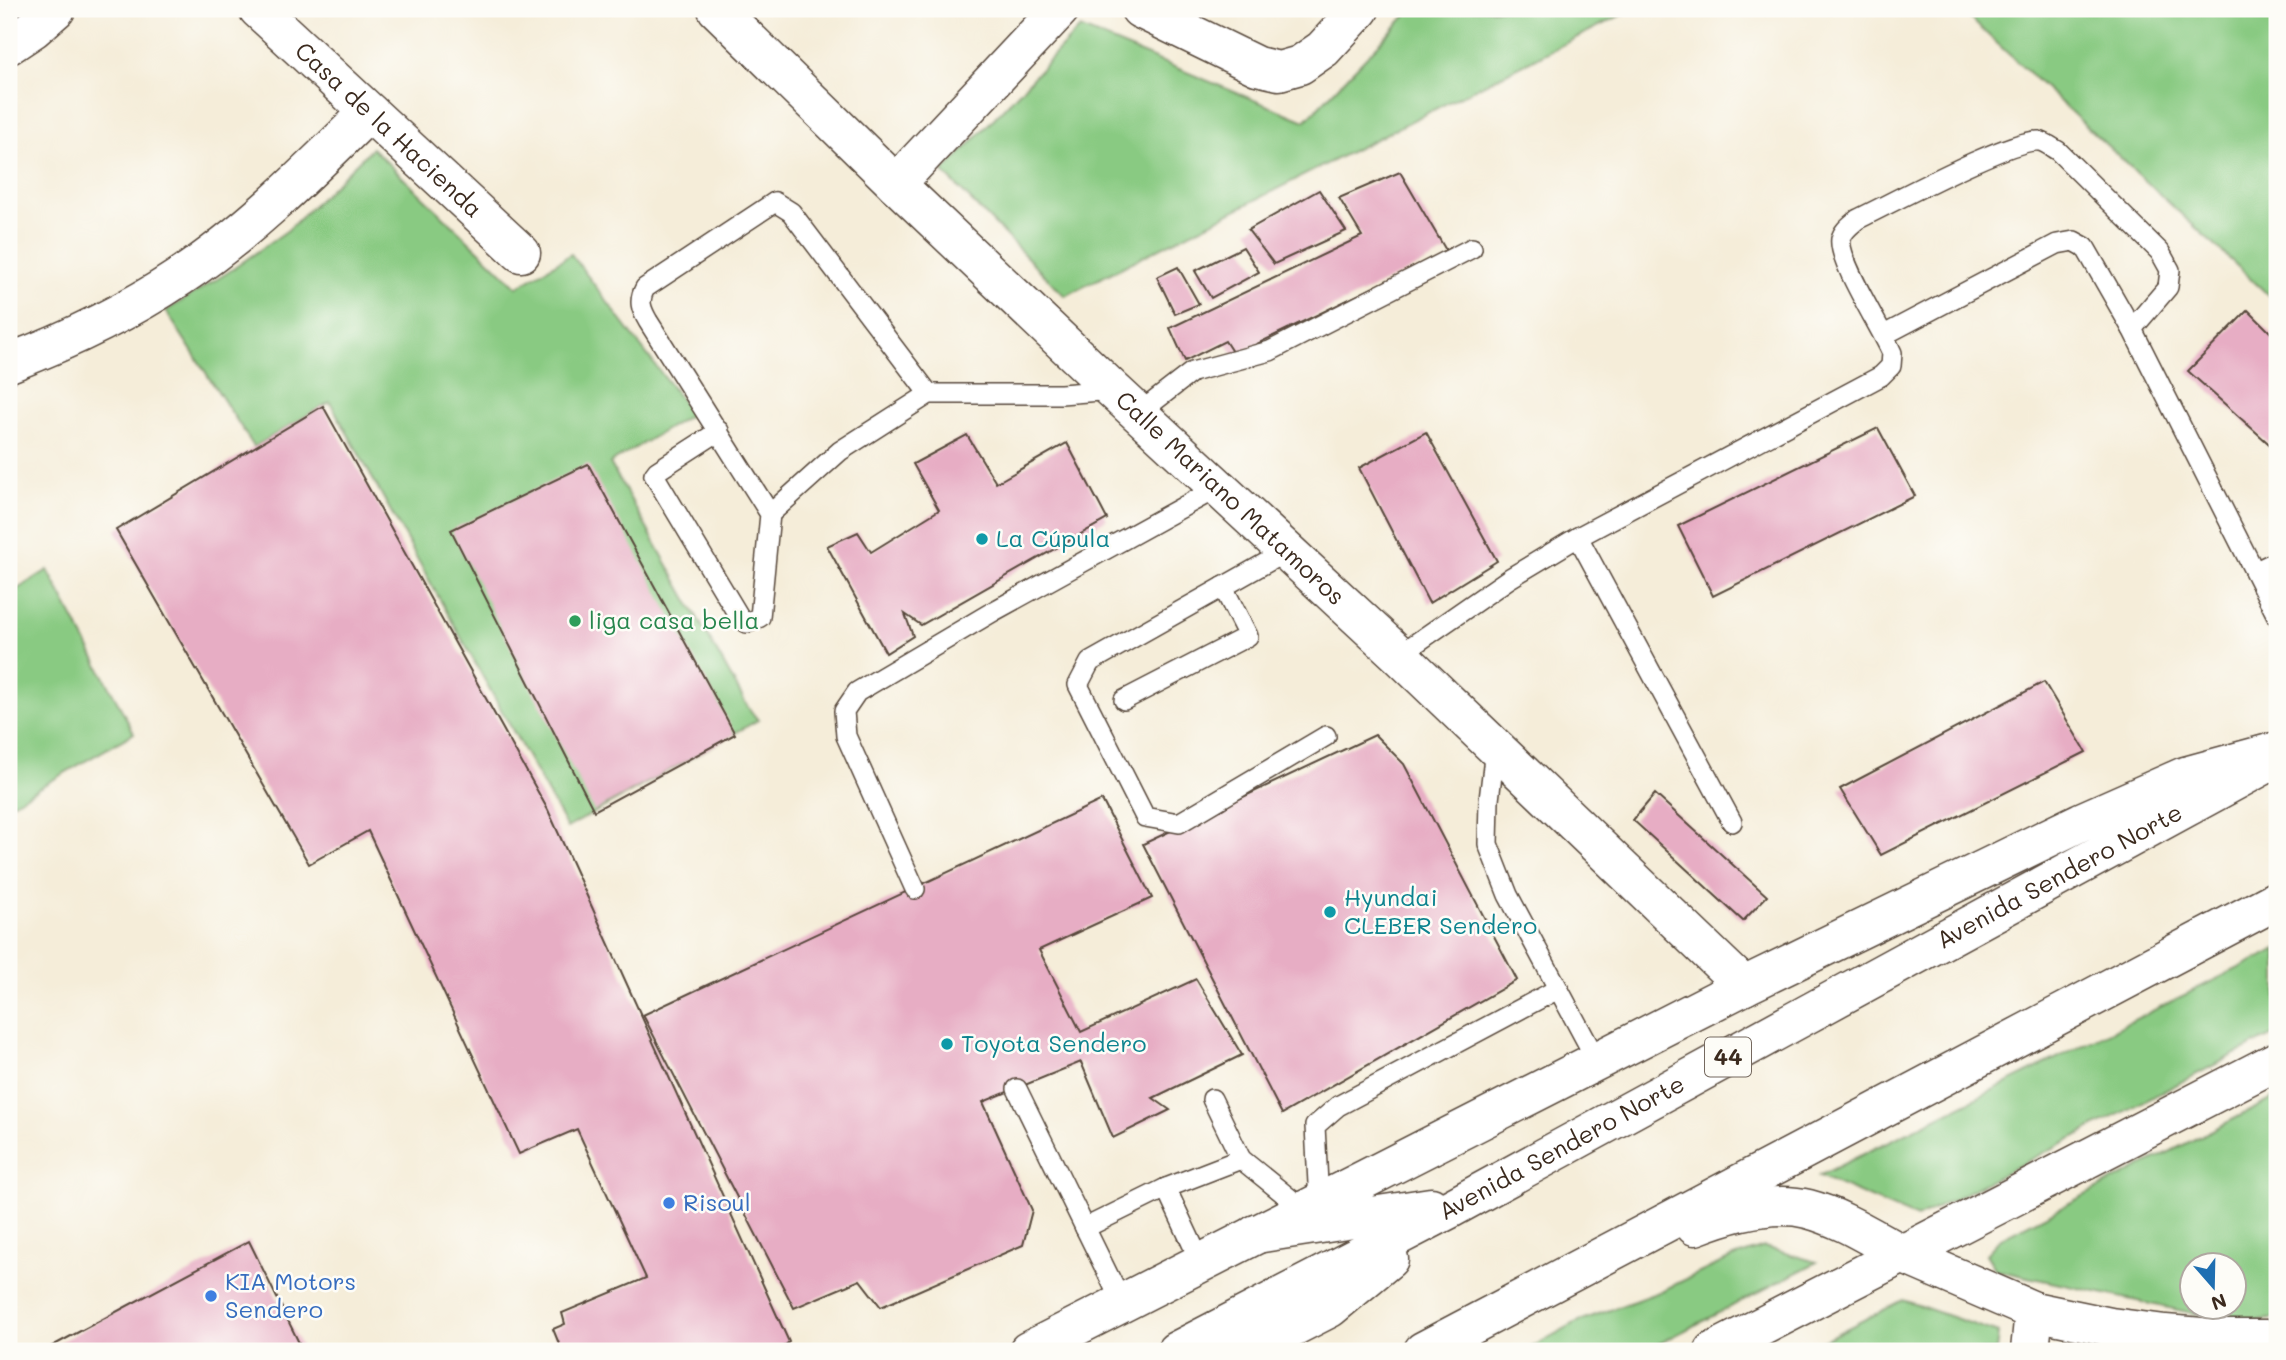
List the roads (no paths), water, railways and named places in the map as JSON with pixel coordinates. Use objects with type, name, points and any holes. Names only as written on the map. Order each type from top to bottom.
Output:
[{"type":"street","points":[[9,45],[56,9]]},
{"type":"street","name":"Casa de la Hacienda","points":[[258,9],[520,253]]},
{"type":"street","points":[[896,184],[1060,9]]},
{"type":"street","points":[[1140,9],[1257,66],[1279,71],[1300,65],[1322,49],[1360,9]]},
{"type":"street","name":"Calle Mariano Matamoros","points":[[727,12],[896,184],[1399,655],[1744,986]]},
{"type":"street","points":[[9,363],[92,329],[182,276],[301,178],[369,112]]},
{"type":"street","points":[[1028,1351],[1744,986],[2081,822],[2173,781],[2277,751]]},
{"type":"street","name":"Avenida Sendero Norte","points":[[1176,1351],[1456,1205],[2277,758]]},
{"type":"street","points":[[1423,1351],[2277,900]]},
{"type":"street","points":[[1714,1351],[2277,1060]]},
{"type":"street","points":[[1256,1234],[1456,1205]]},
{"type":"street","points":[[1246,1351],[1329,1308],[1456,1205]]},
{"type":"street","points":[[1532,1294],[1703,1223],[1738,1212],[1779,1206],[1806,1209],[1837,1219],[1902,1254],[2034,1311],[2111,1327],[2165,1334],[2227,1339],[2277,1339]]},
{"type":"street","points":[[2030,1351],[2034,1311]]},
{"type":"lane","points":[[1399,655],[1510,578],[1578,537],[1881,376],[1891,366],[1892,353],[1844,261],[1840,242],[1844,231],[1858,219],[2000,151],[2040,141],[2058,151],[2160,252],[2170,270],[2168,287],[2132,329]]},
{"type":"lane","points":[[719,431],[654,475],[740,618],[747,623],[761,617],[770,514],[719,431],[648,321],[641,307],[640,297],[645,288],[775,201],[791,212],[929,394]]},
{"type":"lane","points":[[1884,334],[2057,244],[2074,241],[2085,247],[2132,329],[2277,616]]},
{"type":"lane","points":[[770,514],[841,451],[929,394],[1061,394],[1126,401],[1192,372],[1270,351],[1472,248]]},
{"type":"lane","points":[[915,889],[846,736],[844,710],[857,692],[994,611],[1219,487]]},
{"type":"lane","points":[[1578,537],[1732,822]]},
{"type":"lane","points":[[1287,551],[1090,662],[1078,685],[1144,817],[1179,823],[1326,736]]},
{"type":"lane","points":[[2256,570],[2277,561]]},
{"type":"lane","points":[[1124,699],[1248,636],[1223,587]]},
{"type":"lane","points":[[1495,748],[1489,800],[1488,844],[1508,895],[1597,1061]]},
{"type":"lane","points":[[1312,1206],[1315,1126],[1338,1106],[1558,989]]},
{"type":"lane","points":[[1017,1089],[1122,1303]]},
{"type":"lane","points":[[1212,1098],[1241,1158],[1312,1206]]},
{"type":"lane","points":[[1085,1228],[1166,1188],[1241,1158]]},
{"type":"lane","points":[[1166,1188],[1201,1263]]},
{"type":"place","name":"La Cúpula","points":[[982,539]]},
{"type":"place","name":"liga casa bella","points":[[575,621]]},
{"type":"place","name":"Hyundai CLEBER Sendero","points":[[1330,912]]},
{"type":"place","name":"Toyota Sendero","points":[[947,1044]]},
{"type":"place","name":"Risoul","points":[[669,1203]]},
{"type":"place","name":"KIA Motors Sendero","points":[[211,1296]]}]
